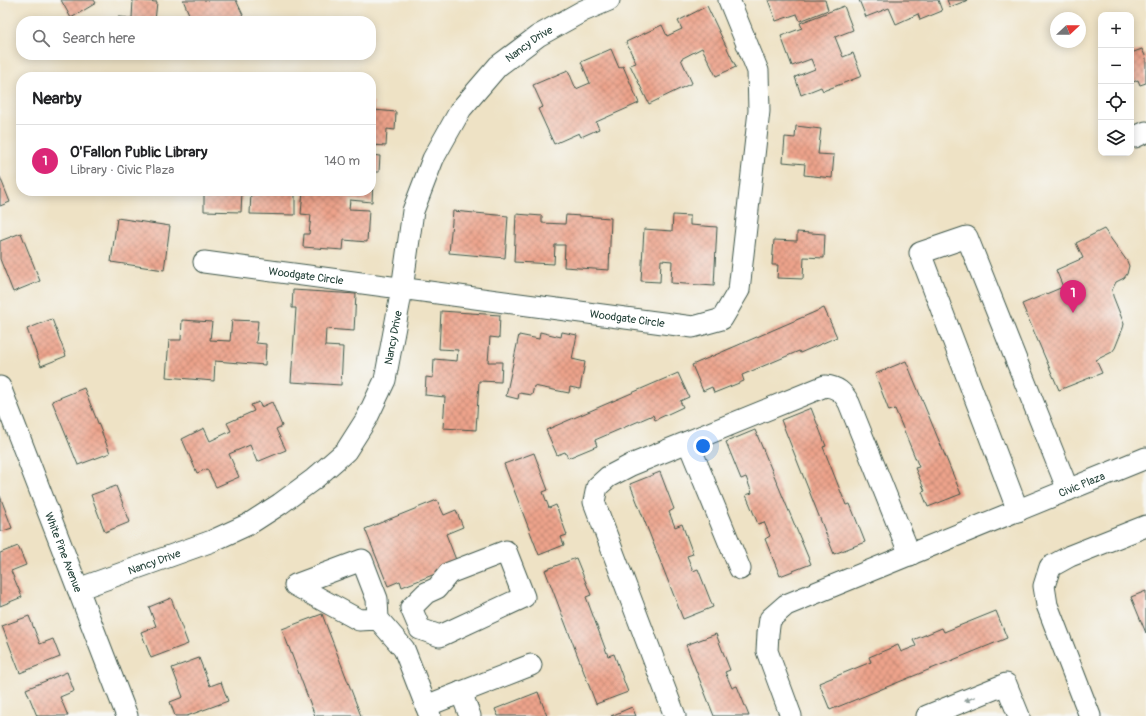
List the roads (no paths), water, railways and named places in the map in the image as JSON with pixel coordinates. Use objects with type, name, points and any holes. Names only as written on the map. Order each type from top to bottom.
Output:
[{"type":"street","name":"Nancy Drive","points":[[78,589],[212,541],[248,524],[280,504],[314,479],[346,451],[367,418],[385,380],[402,289],[413,211],[433,159],[461,110],[498,66],[538,36],[581,6],[609,0]]},
{"type":"street","name":"Woodgate Circle","points":[[204,262],[693,327],[722,319],[739,290],[759,111],[758,71],[729,0]]},
{"type":"street","points":[[1018,511],[920,254],[967,237],[1068,490]]},
{"type":"street","points":[[675,716],[594,502],[597,487],[608,477],[631,465],[825,386],[834,387],[844,394],[910,555]]},
{"type":"street","name":"White Pine Avenue","points":[[0,388],[127,716]]},
{"type":"street","points":[[688,442],[740,569]]},
{"type":"street","name":"Civic Plaza","points":[[791,716],[767,651],[770,619],[786,605],[1146,458]]},
{"type":"street","points":[[1090,716],[1047,605],[1044,586],[1050,567],[1070,556],[1146,526]]},
{"type":"street","points":[[506,550],[524,598],[440,636],[420,629],[411,608],[426,593],[437,588],[449,572],[506,550]]},
{"type":"street","points":[[378,619],[404,649],[428,711],[461,692],[532,665]]},
{"type":"street","points":[[404,649],[420,629]]},
{"type":"street","points":[[928,716],[1006,684],[1019,716]]},
{"type":"street","points":[[461,692],[470,716]]},
{"type":"place","name":"O'Fallon Public Library","points":[[1073,313]]}]
